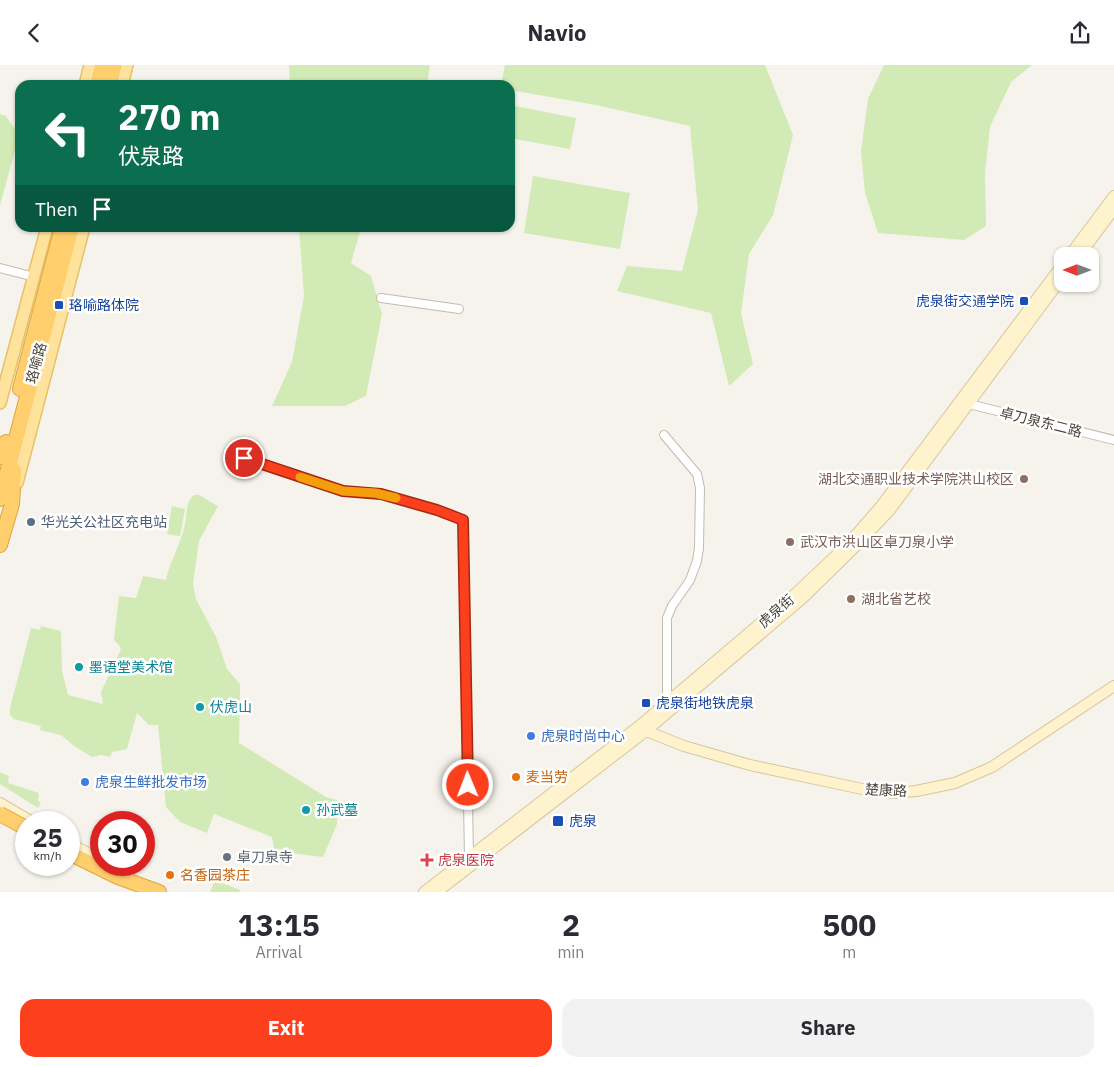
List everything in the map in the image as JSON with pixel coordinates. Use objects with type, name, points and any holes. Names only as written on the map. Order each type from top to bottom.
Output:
[{"type":"highway","points":[[99,80],[103,65]]},
{"type":"highway","points":[[110,80],[114,65]]},
{"type":"highway","name":"珞喻路","points":[[0,545],[11,439],[59,232]]},
{"type":"highway","points":[[0,457],[11,439]]},
{"type":"highway","name":"珞喻路","points":[[0,463],[11,439]]},
{"type":"highway","points":[[0,815],[15,822]]},
{"type":"highway","points":[[80,858],[118,877],[160,892]]},
{"type":"main road","points":[[86,80],[90,65]]},
{"type":"main road","points":[[123,80],[127,65]]},
{"type":"main road","points":[[1076,247],[1114,196]]},
{"type":"main road","points":[[1086,247],[1114,209]]},
{"type":"main road","points":[[0,403],[35,277],[58,232]]},
{"type":"main road","points":[[5,498],[83,232]]},
{"type":"main road","name":"虎泉街","points":[[424,892],[642,729],[667,701],[742,640],[848,544],[882,506],[1054,276]]},
{"type":"main road","name":"虎泉街","points":[[437,892],[803,598],[890,511],[1054,289]]},
{"type":"main road","name":"楚康路","points":[[642,729],[684,746],[750,765],[867,790],[893,793],[916,791],[955,783],[986,770],[1114,686]]},
{"type":"main road","points":[[0,803],[15,812]]},
{"type":"main road","points":[[0,815],[15,825]]},
{"type":"main road","points":[[80,863],[142,892]]},
{"type":"main road","points":[[130,876],[160,892]]},
{"type":"street","points":[[0,268],[35,277]]},
{"type":"street","points":[[381,298],[459,309]]},
{"type":"street","name":"卓刀泉东二路","points":[[969,404],[1114,440]]},
{"type":"street","points":[[664,435],[697,474],[700,488],[697,561],[690,580],[672,606],[667,618],[667,701]]},
{"type":"street","points":[[244,458],[343,491],[381,494],[432,508],[463,520],[469,857]]},
{"type":"green space","points":[[289,65],[430,65],[428,80],[290,80]]},
{"type":"green space","points":[[505,65],[765,65],[793,135],[773,215],[749,254],[741,313],[753,364],[729,386],[711,313],[617,291],[627,266],[682,271],[698,210],[690,126],[596,105],[515,91],[515,80],[502,80]]},
{"type":"green space","points":[[884,65],[1032,65],[1011,82],[990,127],[985,173],[986,226],[964,240],[878,233],[865,193],[861,151],[868,99]]},
{"type":"green space","points":[[515,106],[576,118],[570,149],[515,139]]},
{"type":"green space","points":[[0,114],[6,116],[15,130],[15,151],[0,205]]},
{"type":"green space","points":[[533,176],[630,193],[620,249],[524,233]]},
{"type":"green space","points":[[299,232],[360,232],[351,263],[371,276],[382,314],[366,396],[345,406],[272,406],[292,362],[304,296]]},
{"type":"green space","points":[[194,495],[199,495],[218,506],[199,541],[193,584],[196,599],[216,637],[227,669],[240,684],[239,743],[326,797],[337,800],[337,824],[323,857],[290,853],[285,864],[277,863],[272,837],[214,814],[207,833],[180,822],[166,807],[158,725],[149,725],[137,713],[127,749],[112,752],[110,757],[101,755],[92,757],[61,735],[40,730],[41,726],[14,719],[10,715],[10,708],[31,628],[40,630],[41,626],[61,631],[62,671],[68,695],[103,704],[101,692],[121,649],[114,640],[119,596],[136,598],[143,576],[166,580],[183,531],[188,504]]},
{"type":"green space","points":[[172,506],[185,509],[180,536],[167,534]]},
{"type":"green space","points":[[0,772],[9,776],[8,783],[39,793],[38,801],[41,802],[38,808],[0,784]]},
{"type":"green space","points":[[215,880],[240,890],[240,892],[210,892]]},
{"type":"slow traffic","points":[[300,477],[343,491],[370,492],[396,498]]},
{"type":"place","name":"虎泉街交通学院","points":[[1024,301]]},
{"type":"place","name":"珞喻路体院","points":[[59,305]]},
{"type":"place","name":"湖北交通职业技术学院洪山校区","points":[[1024,479]]},
{"type":"place","name":"华光关公社区充电站","points":[[31,522]]},
{"type":"place","name":"武汉市洪山区卓刀泉小学","points":[[790,542]]},
{"type":"place","name":"湖北省艺校","points":[[851,599]]},
{"type":"place","name":"墨语堂美术馆","points":[[79,667]]},
{"type":"place","name":"虎泉街地铁虎泉","points":[[646,703]]},
{"type":"place","name":"伏虎山","points":[[200,707]]},
{"type":"place","name":"虎泉时尚中心","points":[[531,736]]},
{"type":"place","name":"麦当劳","points":[[516,777]]},
{"type":"place","name":"虎泉生鲜批发市场","points":[[85,782]]},
{"type":"place","name":"孙武墓","points":[[306,810]]},
{"type":"place","name":"虎泉","points":[[558,821]]},
{"type":"place","name":"卓刀泉寺","points":[[227,857]]},
{"type":"place","name":"虎泉医院","points":[[427,860]]},
{"type":"place","name":"名香园茶庄","points":[[170,875]]},
{"type":"route","points":[[244,458],[343,491],[381,494],[426,506],[463,520],[468,785]]}]
